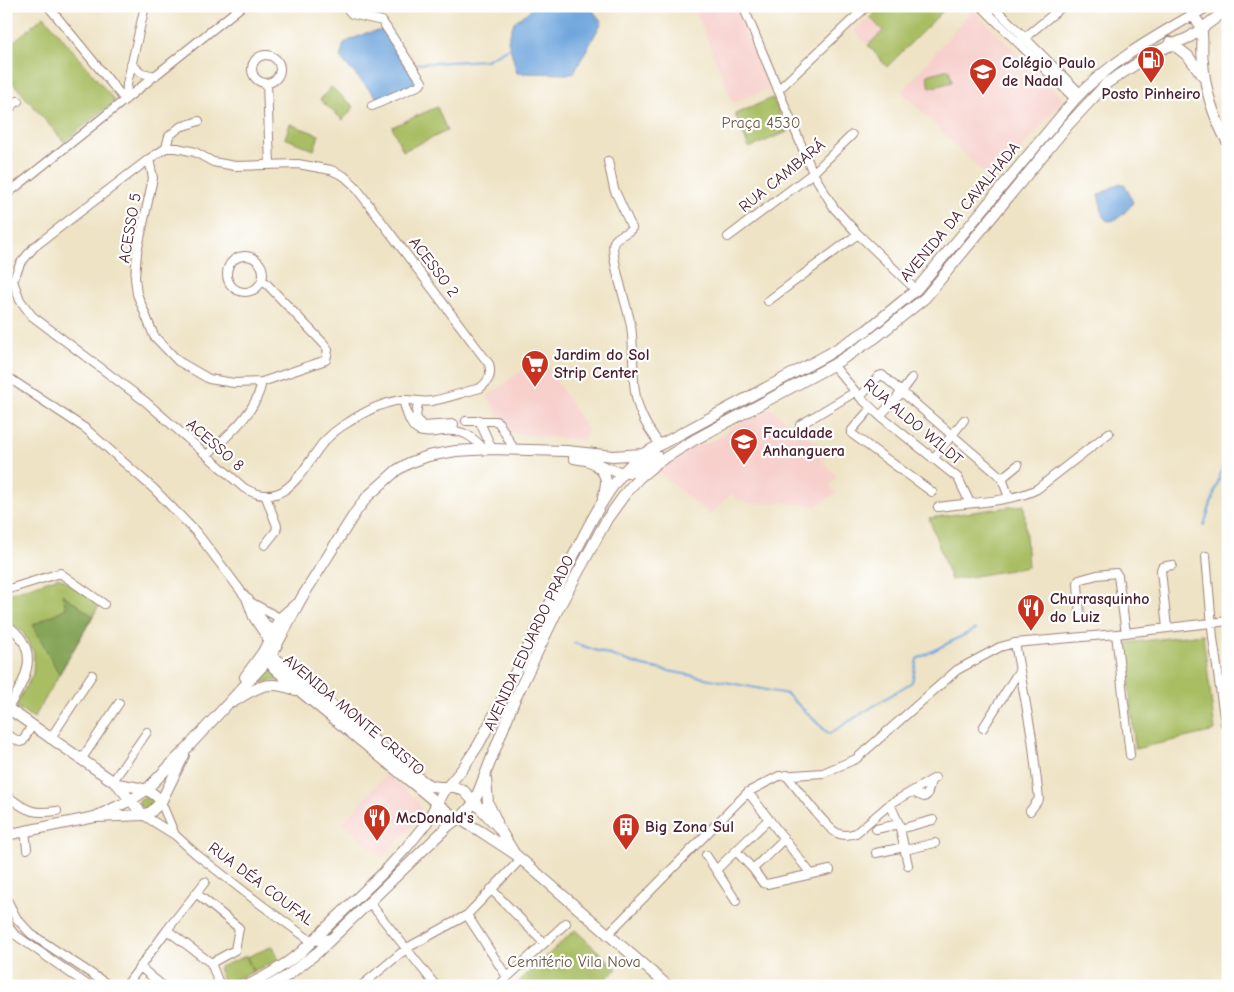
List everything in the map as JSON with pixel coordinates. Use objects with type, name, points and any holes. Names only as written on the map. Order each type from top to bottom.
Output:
[{"type":"main road","name":"AVENIDA DA CAVALHADA","points":[[223,707],[301,599],[354,513],[381,483],[409,463],[428,456],[456,451],[488,449],[567,451],[613,456],[643,454],[827,356],[867,330],[916,290],[1078,96],[1100,74],[1208,6]]},
{"type":"main road","name":"AVENIDA DA CAVALHADA","points":[[694,440],[833,365],[875,338],[925,298],[1068,125],[1107,83],[1152,54],[1190,37],[1228,9]]},
{"type":"main road","points":[[1192,16],[1198,21],[1202,29],[1205,79],[1211,104],[1228,143]]},
{"type":"main road","points":[[1168,30],[1168,38],[1173,45],[1188,56],[1205,79]]},
{"type":"main road","points":[[759,405],[763,395],[788,377]]},
{"type":"main road","points":[[708,433],[736,413],[737,409],[735,406]]},
{"type":"main road","points":[[623,473],[634,471],[657,456],[694,440]]},
{"type":"main road","name":"AVENIDA EDUARDO PRADO","points":[[269,986],[287,976],[336,937],[448,826],[474,803],[514,701],[557,611],[606,519],[643,474],[694,440]]},
{"type":"main road","name":"AVENIDA DA CAVALHADA","points":[[549,452],[586,460],[623,473]]},
{"type":"main road","name":"AVENIDA EDUARDO PRADO","points":[[246,986],[265,978],[283,966],[314,940],[391,865],[428,822],[444,792],[479,744],[600,507],[623,473],[633,461],[643,454]]},
{"type":"main road","points":[[593,462],[604,472],[607,483],[600,507]]},
{"type":"main road","points":[[242,682],[260,664],[270,658],[277,632],[254,617],[248,600]]},
{"type":"main road","name":"AVENIDA DA CAVALHADA","points":[[95,817],[131,800],[146,790],[270,658],[277,632]]},
{"type":"main road","name":"AVENIDA MONTE CRISTO","points":[[518,857],[499,828],[464,791],[449,786],[440,787],[424,782],[280,660],[270,658],[273,667],[301,692],[448,813],[459,818],[518,857],[668,986]]},
{"type":"main road","points":[[223,707],[257,688],[270,684],[281,685],[301,692]]},
{"type":"main road","name":"RUA DÉA COUFAL","points":[[7,708],[117,785],[143,815]]},
{"type":"main road","name":"AVENIDA DA CAVALHADA","points":[[6,835],[95,817],[143,815],[152,812],[161,802],[187,748]]},
{"type":"main road","points":[[486,776],[488,803],[499,828]]},
{"type":"main road","points":[[114,809],[119,802],[117,785]]},
{"type":"main road","name":"RUA DÉA COUFAL","points":[[117,785],[146,790],[157,795],[161,802]]},
{"type":"street","points":[[48,6],[125,99]]},
{"type":"street","points":[[125,99],[145,6]]},
{"type":"street","points":[[6,195],[242,6]]},
{"type":"street","points":[[345,6],[352,14],[382,21],[422,82],[420,85],[372,106]]},
{"type":"street","points":[[743,6],[813,172],[834,208],[916,290]]},
{"type":"street","points":[[778,90],[867,6]]},
{"type":"street","points":[[981,6],[1018,44],[1078,96]]},
{"type":"street","points":[[993,6],[1078,96]]},
{"type":"street","points":[[1018,44],[1063,6]]},
{"type":"street","points":[[132,64],[142,73],[155,76]]},
{"type":"street","points":[[267,83],[270,165]]},
{"type":"street","points":[[6,111],[18,101]]},
{"type":"street","points":[[149,158],[166,148],[169,136],[180,127],[199,120]]},
{"type":"street","name":"RUA CAMBARÁ","points":[[728,237],[813,172],[852,135]]},
{"type":"street","name":"ACESSO 2","points":[[166,148],[177,148],[195,152],[213,162],[235,166],[298,164],[331,170],[344,176],[354,185],[489,364],[490,378],[480,388],[431,401],[418,402]]},
{"type":"street","name":"ACESSO 5","points":[[10,281],[20,264],[34,247],[149,158],[153,178],[138,252],[135,278],[137,294],[154,336],[178,361],[209,379],[234,383],[262,382],[322,363],[328,356],[328,350],[325,345],[262,279]]},
{"type":"street","points":[[608,161],[614,189],[632,228],[616,239],[614,246],[616,265],[631,322],[636,399],[644,421],[660,445]]},
{"type":"street","points":[[768,301],[858,234]]},
{"type":"street","points":[[239,256],[250,256],[262,268],[262,279],[255,289],[249,292],[237,290],[228,281],[227,268],[239,256]]},
{"type":"street","name":"ACESSO 8","points":[[10,281],[20,300],[32,316],[146,402],[244,488],[255,495],[266,497]]},
{"type":"street","name":"RUA ALDO WILDT","points":[[833,365],[871,408],[958,478],[970,503]]},
{"type":"street","points":[[800,425],[858,395],[881,375],[1002,478],[1009,498]]},
{"type":"street","points":[[6,376],[86,430],[154,490],[198,533],[248,600],[277,632]]},
{"type":"street","points":[[880,416],[912,378]]},
{"type":"street","points":[[207,455],[254,407],[260,394],[262,382]]},
{"type":"street","points":[[403,400],[412,424],[418,431],[430,433],[446,430],[467,434],[488,449]]},
{"type":"street","points":[[265,544],[278,526],[266,497],[279,493],[295,482],[324,442],[348,422],[380,406],[403,400],[418,402],[416,417],[422,426],[454,424]]},
{"type":"street","points":[[871,408],[852,430],[852,434],[932,492]]},
{"type":"street","points":[[479,420],[488,449]]},
{"type":"street","points":[[466,421],[491,420],[499,423],[514,449]]},
{"type":"street","points":[[934,459],[964,420]]},
{"type":"street","points":[[938,507],[1027,494],[1037,489],[1109,433]]},
{"type":"street","points":[[1002,478],[1018,465]]},
{"type":"street","points":[[1206,556],[1212,623],[1225,724]]},
{"type":"street","points":[[1168,628],[1161,570],[1164,566],[1172,565]]},
{"type":"street","points":[[6,590],[60,573],[104,604]]},
{"type":"street","points":[[1080,618],[1079,580],[1097,575],[1116,573],[1126,633]]},
{"type":"street","points":[[607,935],[748,792],[778,776],[823,773],[856,759],[957,670],[1000,647],[1228,621]]},
{"type":"street","points":[[6,624],[16,630],[23,638],[27,648],[28,661],[26,675],[22,684],[7,708]]},
{"type":"street","points":[[1116,634],[1130,755]]},
{"type":"street","points":[[1015,644],[1032,738],[1039,799],[1030,811]]},
{"type":"street","points":[[983,728],[1019,671]]},
{"type":"street","points":[[50,739],[92,675]]},
{"type":"street","points":[[81,760],[119,703]]},
{"type":"street","points":[[6,734],[20,742],[23,741],[32,725]]},
{"type":"street","points":[[117,785],[147,732]]},
{"type":"street","points":[[786,775],[826,824],[836,833],[850,835],[856,833],[890,804],[933,780]]},
{"type":"street","points":[[748,792],[811,874]]},
{"type":"street","points":[[10,798],[24,809],[39,812],[57,811]]},
{"type":"street","name":"RUA DÉA COUFAL","points":[[161,802],[175,835]]},
{"type":"street","points":[[890,804],[899,826],[908,865]]},
{"type":"street","points":[[39,812],[41,828]]},
{"type":"street","name":"RUA DÉA COUFAL","points":[[143,815],[175,835],[196,854],[307,938],[323,940],[336,937]]},
{"type":"street","points":[[716,870],[769,819]]},
{"type":"street","points":[[876,829],[933,820]]},
{"type":"street","points":[[25,831],[27,849]]},
{"type":"street","points":[[753,869],[784,839]]},
{"type":"street","points":[[876,854],[935,843]]},
{"type":"street","points":[[736,851],[763,883],[767,884],[830,870]]},
{"type":"street","points":[[706,855],[736,901]]},
{"type":"street","points":[[361,986],[407,948],[467,915],[518,857]]},
{"type":"street","points":[[126,986],[205,882]]},
{"type":"street","points":[[491,889],[544,943]]},
{"type":"street","points":[[196,893],[239,928],[235,950],[211,963]]},
{"type":"street","points":[[6,898],[17,919],[31,934],[97,982],[110,986]]},
{"type":"street","points":[[370,903],[436,986]]},
{"type":"street","points":[[467,915],[507,977]]},
{"type":"street","points":[[6,923],[14,934],[89,986]]},
{"type":"street","points":[[498,986],[566,923]]},
{"type":"street","points":[[167,930],[211,963],[219,985],[209,986]]},
{"type":"street","points":[[140,967],[163,986]]},
{"type":"shaded area","points":[[694,6],[734,6],[768,89],[733,103]]},
{"type":"shaded area","name":"Colégio Paulo de Nadal","points":[[972,9],[1063,99],[994,183],[902,92]]},
{"type":"shaded area","points":[[870,17],[883,31],[868,45],[854,31]]},
{"type":"shaded area","points":[[541,356],[588,431],[583,440],[509,433],[488,396]]},
{"type":"shaded area","name":"Faculdade Anhanguera","points":[[771,409],[829,452],[822,461],[837,476],[829,486],[837,493],[815,506],[782,502],[752,504],[739,500],[731,494],[710,515],[656,470],[674,457],[700,443],[705,444],[727,433],[729,429]]},
{"type":"shaded area","points":[[386,774],[418,801],[421,808],[419,818],[382,858],[343,823]]},
{"type":"green space","points":[[881,6],[948,6],[887,67],[868,45],[883,31],[870,17]]},
{"type":"green space","points":[[44,16],[115,101],[64,142],[6,75],[6,48]]},
{"type":"green space","points":[[949,69],[952,82],[930,88],[927,75]]},
{"type":"green space","points":[[331,87],[354,107],[343,120],[320,100]]},
{"type":"green space","name":"Praça 4530","points":[[773,98],[787,132],[749,148],[735,114]]},
{"type":"green space","points":[[437,107],[447,131],[403,151],[392,127]]},
{"type":"green space","points":[[290,124],[319,135],[314,150],[285,138]]},
{"type":"green space","points":[[1024,505],[1028,567],[951,580],[929,518]]},
{"type":"green space","points":[[59,577],[100,604],[34,718],[15,706],[33,674],[34,653],[22,631],[6,620],[6,595]]},
{"type":"green space","points":[[62,594],[93,616],[59,674],[33,625],[66,608]]},
{"type":"green space","points":[[1203,634],[1215,731],[1135,749],[1125,643]]},
{"type":"green space","points":[[269,667],[285,681],[270,681],[254,685]]},
{"type":"green space","points":[[145,796],[155,800],[155,804],[147,811],[138,804],[140,799]]},
{"type":"green space","name":"Cemitério Vila Nova","points":[[575,930],[617,969],[598,986],[514,986]]},
{"type":"green space","points":[[273,946],[279,960],[253,971],[247,957]]},
{"type":"green space","points":[[246,956],[253,972],[224,984],[218,968]]},
{"type":"water","points":[[536,6],[589,6],[602,22],[573,74],[517,73],[508,40],[514,22]]},
{"type":"water","points":[[384,30],[420,83],[379,100],[340,58],[344,43],[366,33]]},
{"type":"water","points":[[1120,183],[1125,185],[1133,202],[1120,216],[1112,221],[1108,221],[1104,217],[1098,195]]},
{"type":"waterway","points":[[414,64],[486,60],[511,47]]},
{"type":"waterway","points":[[1204,525],[1228,451]]},
{"type":"waterway","points":[[574,643],[643,666],[787,694],[829,734],[912,682],[917,659],[976,629]]},
{"type":"place","name":"Posto Pinheiro","points":[[1151,84]]},
{"type":"place","name":"Colégio Paulo de Nadal","points":[[983,96]]},
{"type":"place","name":"Jardim do Sol Strip Center","points":[[535,388]]},
{"type":"place","name":"Faculdade Anhanguera","points":[[744,466]]},
{"type":"place","name":"Churrasquinho do Luiz","points":[[1031,632]]},
{"type":"place","name":"McDonald's","points":[[377,842]]},
{"type":"place","name":"Big Zona Sul","points":[[626,851]]}]
